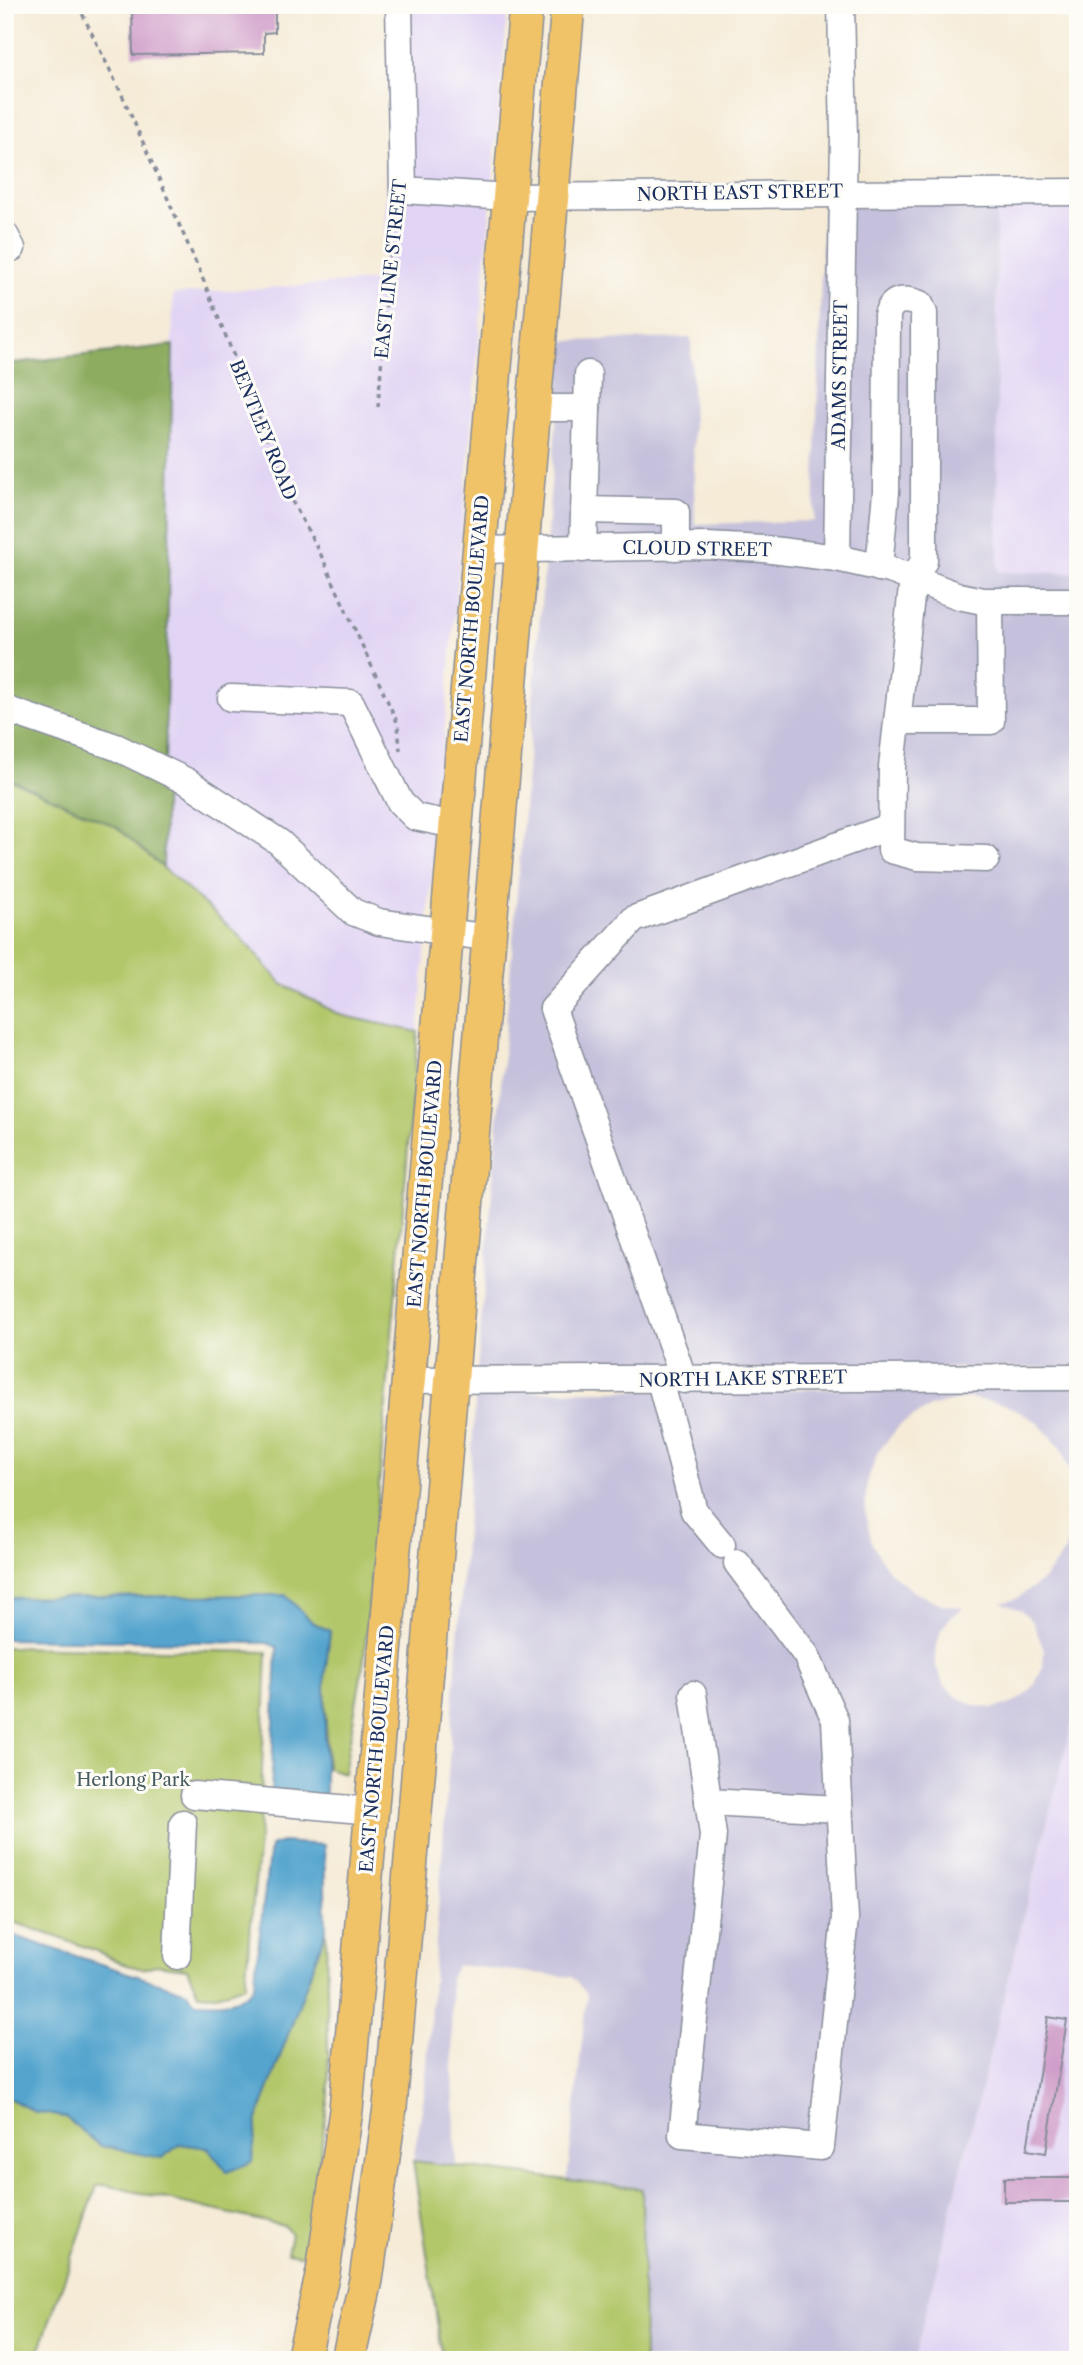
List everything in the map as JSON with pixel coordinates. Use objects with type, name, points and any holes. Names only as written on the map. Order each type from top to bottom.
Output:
[{"type":"main road","name":"EAST NORTH BOULEVARD","points":[[303,2360],[323,2272],[337,2182],[372,1811],[526,5]]},
{"type":"main road","points":[[348,2360],[366,2280],[382,2174],[569,5]]},
{"type":"main road","points":[[372,1811],[415,1815]]},
{"type":"street","name":"EAST LINE STREET","points":[[399,5],[403,190]]},
{"type":"street","name":"ADAMS STREET","points":[[837,558],[843,192],[841,5]]},
{"type":"street","name":"NORTH EAST STREET","points":[[403,190],[508,197],[1078,192]]},
{"type":"street","points":[[879,568],[886,492],[887,315],[890,305],[898,300],[909,300],[920,304],[923,313],[924,561],[913,579],[897,721],[889,827],[891,850],[918,857],[986,859]]},
{"type":"street","points":[[583,549],[588,374]]},
{"type":"street","points":[[535,408],[587,408]]},
{"type":"street","points":[[584,510],[676,512],[676,547]]},
{"type":"street","name":"CLOUD STREET","points":[[478,550],[764,548],[837,558],[879,568],[959,596],[990,602],[1078,601]]},
{"type":"street","points":[[897,721],[991,722],[990,602]]},
{"type":"street","points":[[232,698],[351,703],[396,794],[415,817],[455,825]]},
{"type":"street","points":[[5,709],[116,747],[188,782],[279,842],[352,912],[379,922],[446,934],[490,938]]},
{"type":"street","points":[[693,1694],[713,1835],[682,2135],[821,2147],[845,1918],[835,1720],[806,1655],[694,1511],[672,1380],[553,1009],[634,919],[889,827]]},
{"type":"street","name":"NORTH LAKE STREET","points":[[409,1380],[452,1382],[1078,1377]]},
{"type":"street","points":[[194,1795],[372,1811]]},
{"type":"street","points":[[708,1802],[839,1809]]},
{"type":"street","points":[[177,1956],[183,1823]]},
{"type":"path","name":"BENTLEY ROAD","points":[[78,5],[123,97],[200,272],[293,503],[321,555],[398,724],[396,794]]},
{"type":"path","name":"EAST LINE STREET","points":[[378,407],[392,228],[403,190]]},
{"type":"shaded area","points":[[389,5],[508,5],[418,1032],[340,1015],[282,984],[239,935],[163,868],[173,294],[384,280]]},
{"type":"shaded area","points":[[996,191],[1078,191],[1078,573],[998,573]]},
{"type":"shaded area","points":[[996,191],[998,572],[1078,573],[1078,1367],[477,1372],[563,341],[691,338],[695,524],[814,521],[823,203]]},
{"type":"shaded area","points":[[1078,1387],[1078,1699],[914,2360],[644,2360],[642,2189],[567,2180],[587,1994],[572,1977],[456,1965],[450,1979],[456,2166],[413,2161],[425,2090],[476,1392]],"holes":[[[968,1398],[1004,1404],[1036,1421],[1060,1447],[1073,1478],[1075,1517],[1065,1551],[1043,1580],[1016,1599],[1002,1603],[1021,1610],[1033,1622],[1044,1650],[1043,1667],[1026,1695],[1011,1704],[994,1708],[975,1706],[955,1696],[943,1683],[936,1666],[936,1650],[941,1630],[951,1617],[964,1608],[944,1605],[914,1592],[889,1571],[872,1544],[865,1512],[867,1482],[878,1452],[900,1425],[932,1406]]]},
{"type":"shaded area","points":[[1078,1699],[1078,2360],[914,2360],[955,2196]]},
{"type":"green space","points":[[173,345],[163,868],[117,827],[5,777],[5,364]]},
{"type":"green space","points":[[5,777],[117,827],[239,935],[282,984],[340,1015],[418,1032],[364,1659],[344,1773],[327,1768],[325,1675],[330,1631],[312,1622],[285,1595],[5,1598]]},
{"type":"green space","name":"Herlong Park","points":[[5,1647],[267,1652],[259,1841],[245,1985],[217,1995],[198,1994],[187,1969],[155,1965],[143,1969],[123,1964],[97,1951],[5,1919]]},
{"type":"green space","points":[[326,1930],[329,2095],[305,2256],[287,2253],[291,2234],[284,2226],[106,2185],[97,2186],[36,2360],[5,2360],[5,2096],[35,2112],[65,2117],[101,2146],[162,2158],[180,2144],[208,2148],[251,2162],[257,2120]]},
{"type":"green space","points":[[413,2161],[642,2189],[644,2360],[443,2360]]},
{"type":"water","points":[[285,1595],[312,1622],[330,1631],[325,1675],[325,1802],[271,1796],[277,1647],[267,1643],[5,1639],[5,1598]]},
{"type":"water","points":[[282,1842],[324,1845],[326,1930],[257,2120],[252,2162],[227,2172],[208,2148],[180,2144],[162,2158],[101,2146],[65,2117],[35,2112],[5,2096],[5,1933],[187,1992],[195,2002],[236,1999],[249,1992],[254,1985],[270,1846]]},
{"type":"building","points":[[132,5],[275,5],[275,32],[264,33],[264,53],[133,55]]},
{"type":"building","points":[[1048,2017],[1067,2020],[1046,2153],[1027,2150]]},
{"type":"building","points":[[1004,2178],[1078,2178],[1078,2202],[1004,2202]]}]
